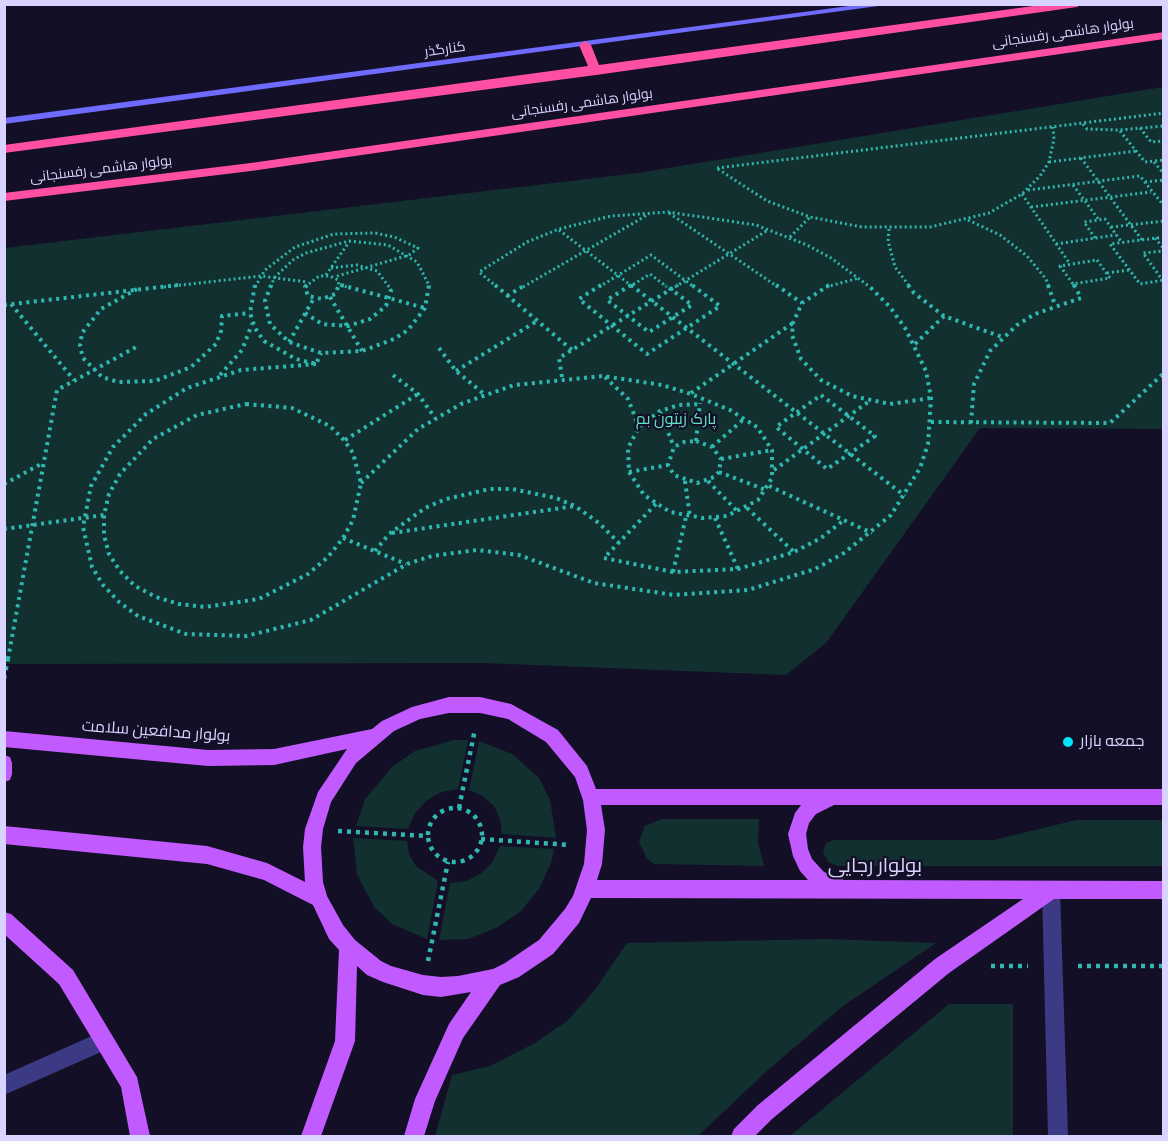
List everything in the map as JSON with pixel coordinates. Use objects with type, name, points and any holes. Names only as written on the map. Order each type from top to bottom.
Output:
[{"type":"highway","name":"بولوار هاشمی رفسنجانی","points":[[4,149],[596,71],[1077,4]]},
{"type":"highway","name":"بولوار هاشمی رفسنجانی","points":[[4,197],[263,166],[1164,35]]},
{"type":"highway","points":[[585,45],[596,71]]},
{"type":"main road","points":[[480,705],[511,712],[552,736],[574,760],[591,797],[596,822],[596,846],[586,889],[572,916],[546,947],[512,970],[493,978],[458,986],[423,985],[374,968],[348,947],[336,932],[319,899],[312,865],[314,829],[332,783],[350,757],[374,735],[402,718],[433,708],[480,705]]},
{"type":"main road","name":"بولوار مدافعین سلامت","points":[[4,739],[208,758],[274,757],[374,735]]},
{"type":"main road","points":[[4,763],[4,774]]},
{"type":"main road","points":[[591,797],[1164,797]]},
{"type":"main road","points":[[837,797],[816,804],[801,819],[798,834],[799,850],[807,865],[818,878],[834,886],[851,889]]},
{"type":"main road","points":[[4,835],[207,855],[267,872],[319,899]]},
{"type":"main road","name":"بولوار رجایی","points":[[586,889],[1164,890]]},
{"type":"main road","points":[[741,1137],[765,1112],[942,966],[1051,890]]},
{"type":"main road","points":[[4,921],[66,977],[130,1084],[140,1137]]},
{"type":"main road","points":[[311,1137],[345,1041],[348,947]]},
{"type":"main road","points":[[414,1137],[425,1099],[456,1030],[493,978]]},
{"type":"street","name":"کنارگذر","points":[[4,121],[889,4]]},
{"type":"street","points":[[1051,890],[1058,1137]]},
{"type":"street","points":[[4,1085],[103,1041]]},
{"type":"path","points":[[1053,127],[1054,139],[1049,162],[1028,190],[989,213],[968,220],[930,227],[889,229],[836,223],[810,217],[767,201],[717,168],[1164,113]]},
{"type":"path","points":[[1143,116],[1151,127]]},
{"type":"path","points":[[1082,124],[1087,129],[1119,130],[1164,126]]},
{"type":"path","points":[[1140,128],[1151,142],[1163,141]]},
{"type":"path","points":[[1119,130],[1145,162],[1164,160]]},
{"type":"path","points":[[1049,162],[1136,151]]},
{"type":"path","points":[[1081,158],[1142,240]]},
{"type":"path","points":[[1153,161],[1164,174]]},
{"type":"path","points":[[1028,190],[1140,176],[1164,206]]},
{"type":"path","points":[[1145,182],[1164,180]]},
{"type":"path","points":[[1072,184],[1099,220]]},
{"type":"path","points":[[1031,207],[1152,192]]},
{"type":"path","points":[[1022,194],[1070,264]]},
{"type":"path","points":[[668,212],[802,303]]},
{"type":"path","points":[[316,364],[268,366],[217,377],[166,400],[128,429],[100,466],[91,486],[84,518],[86,547],[92,567],[103,585],[138,616],[186,634],[214,637],[246,636],[279,630],[311,620],[407,564],[456,551],[519,555],[594,583],[634,591],[674,595],[711,595],[748,590],[805,573],[844,553],[872,533],[891,514],[905,496],[920,468],[931,422],[931,398],[926,371],[915,344],[890,308],[860,278],[831,258],[790,237],[730,219],[668,212],[611,216],[559,229],[527,242],[479,272],[572,350]]},
{"type":"path","points":[[507,296],[651,213]]},
{"type":"path","points":[[790,237],[810,217]]},
{"type":"path","points":[[1095,238],[1084,222],[1105,219],[1122,243]]},
{"type":"path","points":[[968,220],[1000,235],[1027,256],[1046,279],[1055,305]]},
{"type":"path","points":[[1111,227],[1164,221]]},
{"type":"path","points":[[559,229],[905,496]]},
{"type":"path","points":[[889,229],[890,254],[903,280],[921,299],[944,316],[1002,338]]},
{"type":"path","points":[[562,377],[559,358],[769,230]]},
{"type":"path","points":[[316,364],[278,351],[264,340],[252,321],[251,298],[261,276],[279,257],[295,247],[334,234],[375,233],[394,237],[418,248],[409,255],[369,267],[334,277],[326,275]]},
{"type":"path","points":[[1056,244],[1117,235]]},
{"type":"path","points":[[1105,237],[1140,284],[1163,281],[1143,253],[1164,250],[1155,238]]},
{"type":"path","points":[[1110,244],[1164,237]]},
{"type":"path","points":[[4,306],[261,276],[308,282],[326,275],[349,241]]},
{"type":"path","points":[[349,241],[376,242],[409,255],[417,262],[428,279],[430,288],[425,308],[418,320],[401,334],[362,351],[321,353],[288,342],[270,324],[265,301],[274,278],[293,260],[306,253],[349,241]]},
{"type":"path","points":[[651,255],[686,281],[720,306],[648,354],[579,299],[651,255]]},
{"type":"path","points":[[971,423],[974,384],[990,351],[1017,324],[1055,305],[1081,298],[1060,266],[1097,260],[1110,278],[1073,284]]},
{"type":"path","points":[[305,313],[322,324],[348,326],[379,314],[390,299],[389,283],[369,267],[344,265],[331,268]]},
{"type":"path","points":[[1107,273],[1129,270]]},
{"type":"path","points":[[650,274],[671,290],[692,305],[649,332],[607,300],[650,274]]},
{"type":"path","points":[[334,277],[340,285],[425,308]]},
{"type":"path","points":[[860,278],[827,286],[802,303],[793,323],[795,347],[810,370],[835,389],[869,401],[890,404],[931,398]]},
{"type":"path","points":[[308,282],[305,292],[314,298],[330,297],[335,294],[340,285]]},
{"type":"path","points":[[137,289],[101,309],[82,333],[80,346],[83,358],[93,370],[118,382],[136,383],[174,376],[198,362],[216,344],[221,332],[222,316],[250,313]]},
{"type":"path","points":[[330,297],[362,351]]},
{"type":"path","points":[[288,342],[314,298]]},
{"type":"path","points":[[11,304],[74,380]]},
{"type":"path","points":[[915,344],[944,316]]},
{"type":"path","points":[[217,377],[242,350],[250,333],[252,321]]},
{"type":"path","points":[[456,371],[537,321]]},
{"type":"path","points":[[691,394],[793,323]]},
{"type":"path","points":[[4,679],[57,390],[138,346]]},
{"type":"path","points":[[439,348],[456,371],[485,394]]},
{"type":"path","points":[[316,364],[321,353]]},
{"type":"path","points":[[931,422],[1110,423],[1164,373]]},
{"type":"path","points":[[393,375],[418,394],[435,418]]},
{"type":"path","points":[[603,376],[628,399],[639,427]]},
{"type":"path","points":[[361,483],[399,445],[435,418],[485,394],[514,385],[562,377],[603,376],[662,385],[691,394],[746,418],[757,427],[772,450],[774,470],[766,490],[747,508],[738,512],[715,518],[688,517],[656,504],[639,489],[629,472],[628,448],[639,427],[660,411],[679,405],[700,404]]},
{"type":"path","points":[[344,440],[418,394]]},
{"type":"path","points":[[821,395],[849,416],[875,436],[828,469],[776,427],[821,395]]},
{"type":"path","points":[[696,441],[701,398]]},
{"type":"path","points":[[774,470],[869,401]]},
{"type":"path","points":[[246,404],[292,408],[330,426],[344,440],[356,460],[361,483],[353,520],[343,538],[315,568],[285,588],[259,599],[232,605],[205,607],[179,604],[156,597],[135,586],[120,571],[109,554],[104,535],[104,515],[109,494],[134,455],[153,439],[197,415],[246,404]]},
{"type":"path","points":[[660,411],[674,447]]},
{"type":"path","points":[[712,447],[746,418]]},
{"type":"path","points":[[696,441],[712,447],[721,459],[719,472],[708,481],[697,483],[685,481],[674,475],[668,465],[669,456],[674,447],[684,442],[696,441]]},
{"type":"path","points":[[721,459],[772,450]]},
{"type":"path","points":[[4,484],[44,463]]},
{"type":"path","points":[[629,472],[668,465]]},
{"type":"path","points":[[719,472],[766,490]]},
{"type":"path","points":[[673,572],[688,517],[685,481]]},
{"type":"path","points":[[708,481],[738,512]]},
{"type":"path","points":[[769,486],[872,533]]},
{"type":"path","points":[[375,551],[389,534],[425,508],[446,499],[479,491],[512,489],[534,492],[575,506],[599,523],[619,543]]},
{"type":"path","points":[[656,504],[604,558],[638,567],[673,572],[738,569],[794,552],[821,538],[844,520]]},
{"type":"path","points":[[389,534],[575,506]]},
{"type":"path","points":[[747,508],[794,552]]},
{"type":"path","points":[[4,529],[104,515]]},
{"type":"path","points":[[715,518],[738,569]]},
{"type":"path","points":[[343,538],[407,564]]},
{"type":"path","points":[[459,808],[480,705]]},
{"type":"path","points":[[459,808],[468,810],[479,822],[481,839],[478,847],[466,859],[441,860],[431,850],[429,827],[441,813],[459,808]]},
{"type":"path","points":[[314,829],[428,836]]},
{"type":"path","points":[[481,839],[596,846]]},
{"type":"path","points":[[423,985],[448,861]]},
{"type":"green space","name":"پارک زیتون بم","points":[[1163,87],[1163,429],[980,428],[826,643],[786,675],[483,663],[5,664],[5,248],[638,173]]},
{"type":"green space","points":[[454,740],[468,740],[458,789],[441,792],[426,801],[415,813],[408,829],[356,826],[365,799],[392,767],[415,751]]},
{"type":"green space","points":[[479,741],[512,754],[539,778],[550,800],[556,838],[502,834],[500,819],[494,806],[483,796],[469,790]]},
{"type":"green space","points":[[662,819],[759,819],[758,842],[764,866],[654,864],[647,859],[639,842],[645,826]]},
{"type":"green space","points":[[1076,820],[1163,820],[1163,866],[838,866],[828,862],[823,852],[826,843],[834,840],[994,840]]},
{"type":"green space","points":[[353,838],[407,841],[409,854],[416,866],[438,881],[427,939],[392,924],[374,907],[357,874]]},
{"type":"green space","points":[[500,846],[554,849],[551,863],[539,889],[520,912],[496,928],[468,939],[439,940],[450,883],[467,881],[482,873],[493,861]]},
{"type":"green space","points":[[827,939],[936,943],[843,1006],[769,1069],[698,1136],[435,1136],[452,1075],[490,1066],[535,1043],[567,1021],[594,991],[627,943]]},
{"type":"green space","points":[[949,1004],[1013,1004],[1013,1136],[790,1136]]},
{"type":"place","name":"جمعه بازار","points":[[1068,742]]}]
